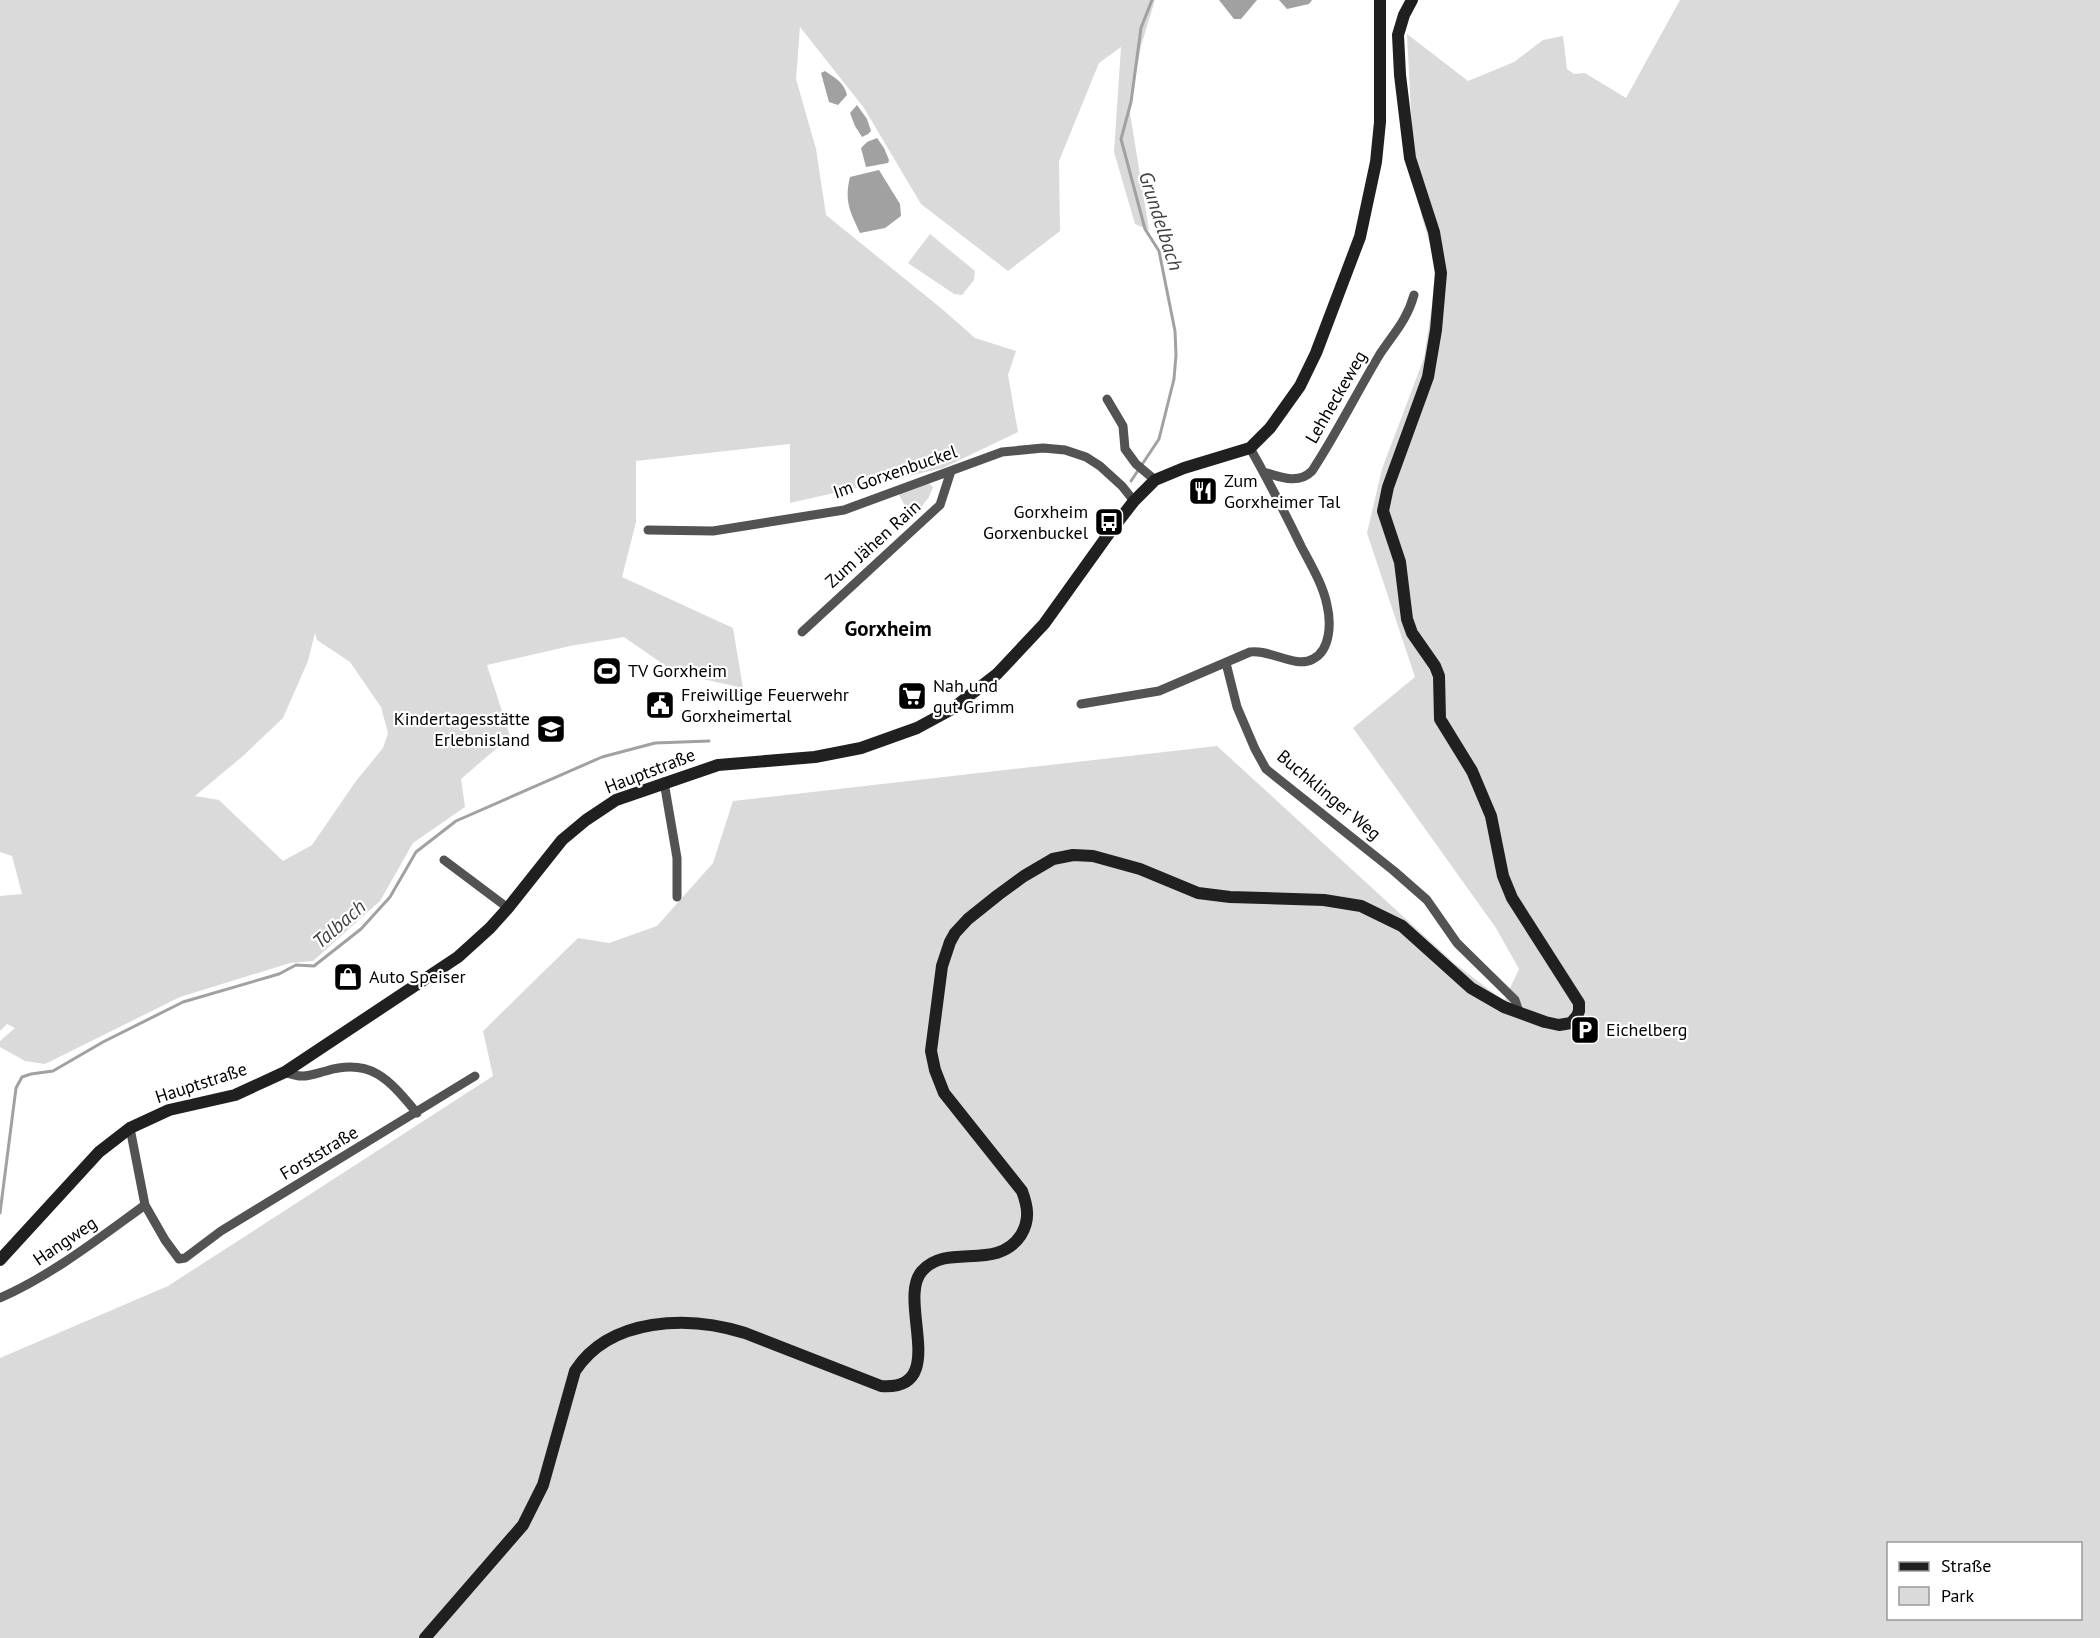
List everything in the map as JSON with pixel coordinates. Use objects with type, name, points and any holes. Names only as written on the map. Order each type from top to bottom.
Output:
[{"type":"street","points":[[1081,704],[1159,691],[1256,651],[1305,662],[1319,655],[1328,636],[1330,624],[1327,604],[1320,584],[1250,448],[1276,420],[1302,381],[1316,354],[1360,237],[1376,162],[1380,122],[1380,0]]},
{"type":"street","points":[[425,1638],[523,1525],[543,1485],[575,1371],[583,1358],[593,1349],[620,1333],[655,1325],[691,1322],[745,1333],[882,1386],[896,1387],[904,1383],[914,1372],[919,1359],[914,1303],[916,1282],[920,1273],[928,1264],[939,1260],[1002,1252],[1015,1244],[1026,1226],[1028,1217],[1027,1204],[1022,1191],[944,1093],[935,1070],[930,1051],[946,953],[955,933],[968,919],[1024,876],[1053,859],[1073,855],[1093,856],[1140,869],[1198,893],[1230,897],[1324,900],[1361,906],[1402,926],[1471,987],[1489,999],[1545,1022],[1565,1024],[1570,1023],[1576,1017],[1579,1003],[1512,898],[1503,876],[1488,808],[1469,766],[1440,719],[1436,666],[1412,633],[1407,619],[1402,573],[1383,511],[1388,487],[1428,376],[1435,339],[1441,273],[1434,232],[1410,158],[1400,75],[1398,35],[1404,15],[1412,0]]},
{"type":"street","name":"Lehheckeweg","points":[[1264,472],[1281,478],[1296,479],[1305,477],[1312,471],[1382,352],[1403,324],[1414,295]]},
{"type":"street","points":[[1107,399],[1123,426],[1125,449],[1136,464],[1155,480]]},
{"type":"street","name":"Im Gorxenbuckel","points":[[648,530],[713,531],[844,510],[1002,452],[1054,448],[1076,453],[1093,461],[1122,486],[1134,501]]},
{"type":"street","name":"Hauptstraße","points":[[0,1260],[99,1152],[130,1128],[169,1110],[235,1095],[285,1072],[458,957],[508,908],[562,840],[586,820],[616,801],[717,765],[815,757],[861,748],[917,728],[952,709],[997,674],[1044,624],[1134,501],[1155,480],[1184,468],[1250,448]]},
{"type":"street","name":"Zum Jähen Rain","points":[[801,632],[940,506],[951,471]]},
{"type":"street","name":"Buchklinger Weg","points":[[1226,663],[1237,707],[1266,769],[1427,900],[1456,943],[1507,991],[1515,1000],[1519,1012]]},
{"type":"street","points":[[664,782],[677,858],[677,897]]},
{"type":"street","points":[[444,860],[508,908]]},
{"type":"street","points":[[285,1072],[302,1078],[343,1067],[377,1073],[392,1083],[417,1113]]},
{"type":"street","name":"Forststraße","points":[[145,1205],[179,1259],[185,1258],[221,1231],[475,1076]]},
{"type":"street","points":[[130,1128],[145,1205]]},
{"type":"street","name":"Hangweg","points":[[0,1298],[24,1287],[86,1248],[145,1205]]},
{"type":"green space","points":[[0,0],[1155,0],[1141,46],[1129,107],[1149,230],[1135,224],[1114,152],[1121,47],[1099,63],[1059,161],[1060,231],[1008,271],[921,204],[864,108],[800,27],[796,79],[816,149],[826,215],[975,338],[1016,351],[1008,375],[1018,432],[943,468],[790,503],[790,444],[636,461],[636,522],[622,577],[733,628],[743,688],[676,673],[624,637],[570,646],[487,665],[511,739],[461,779],[465,807],[413,843],[380,901],[313,961],[290,963],[180,997],[45,1064],[25,1061],[0,1047],[0,1041],[15,1028],[7,1024],[0,1031],[0,896],[22,894],[12,856],[0,852]],"holes":[[[315,633],[317,640],[350,662],[381,707],[388,733],[383,748],[356,781],[312,845],[283,861],[219,800],[195,796],[243,756],[283,718],[308,661]]]},
{"type":"green space","points":[[1680,0],[2100,0],[2100,1638],[0,1638],[0,1358],[168,1286],[493,1076],[483,1031],[578,938],[609,943],[657,926],[713,863],[733,801],[1217,746],[1454,963],[1504,1001],[1519,969],[1496,928],[1353,728],[1415,677],[1367,533],[1382,469],[1424,358],[1435,269],[1421,214],[1413,151],[1407,34],[1468,81],[1514,62],[1543,40],[1563,36],[1567,69],[1574,74],[1585,73],[1626,98]]},
{"type":"green space","points":[[930,234],[975,271],[974,280],[962,295],[954,294],[908,263]]},
{"type":"green space","points":[[928,483],[933,487],[929,497],[912,519],[898,493]]},
{"type":"shaded area","points":[[1219,0],[1257,0],[1241,19],[1234,19]]},
{"type":"shaded area","points":[[1279,0],[1312,0],[1309,4],[1287,9]]},
{"type":"shaded area","points":[[825,71],[839,81],[846,91],[847,95],[838,105],[829,102],[821,73]]},
{"type":"shaded area","points":[[857,105],[867,119],[871,131],[862,137],[850,113]]},
{"type":"shaded area","points":[[877,138],[884,148],[888,163],[866,167],[861,148],[867,142]]},
{"type":"shaded area","points":[[879,170],[900,204],[901,216],[885,228],[860,233],[849,206],[850,177]]},
{"type":"waterway","name":"Grundelbach","points":[[1131,481],[1159,439],[1174,379],[1176,355],[1175,331],[1159,251],[1145,229],[1121,139],[1131,102],[1141,28],[1152,0]]},
{"type":"waterway","name":"Talbach","points":[[0,1213],[16,1088],[22,1077],[53,1071],[103,1042],[183,1002],[279,974],[296,965],[314,966],[361,929],[390,897],[416,852],[456,821],[602,757],[655,743],[709,741]]},
{"type":"place","name":"Zum Gorxheimer Tal","points":[[1203,491]]},
{"type":"place","name":"Gorxheim Gorxenbuckel","points":[[1109,522]]},
{"type":"place","name":"TV Gorxheim","points":[[607,671]]},
{"type":"place","name":"Nah und gut Grimm","points":[[912,696]]},
{"type":"place","name":"Freiwillige Feuerwehr Gorxheimertal","points":[[660,705]]},
{"type":"place","name":"Kindertagesstätte Erlebnisland","points":[[551,729]]},
{"type":"place","name":"Auto Speiser","points":[[348,977]]},
{"type":"place","name":"Eichelberg","points":[[1585,1030]]},
{"type":"district","name":"Gorxheim","points":[[888,629]]}]
